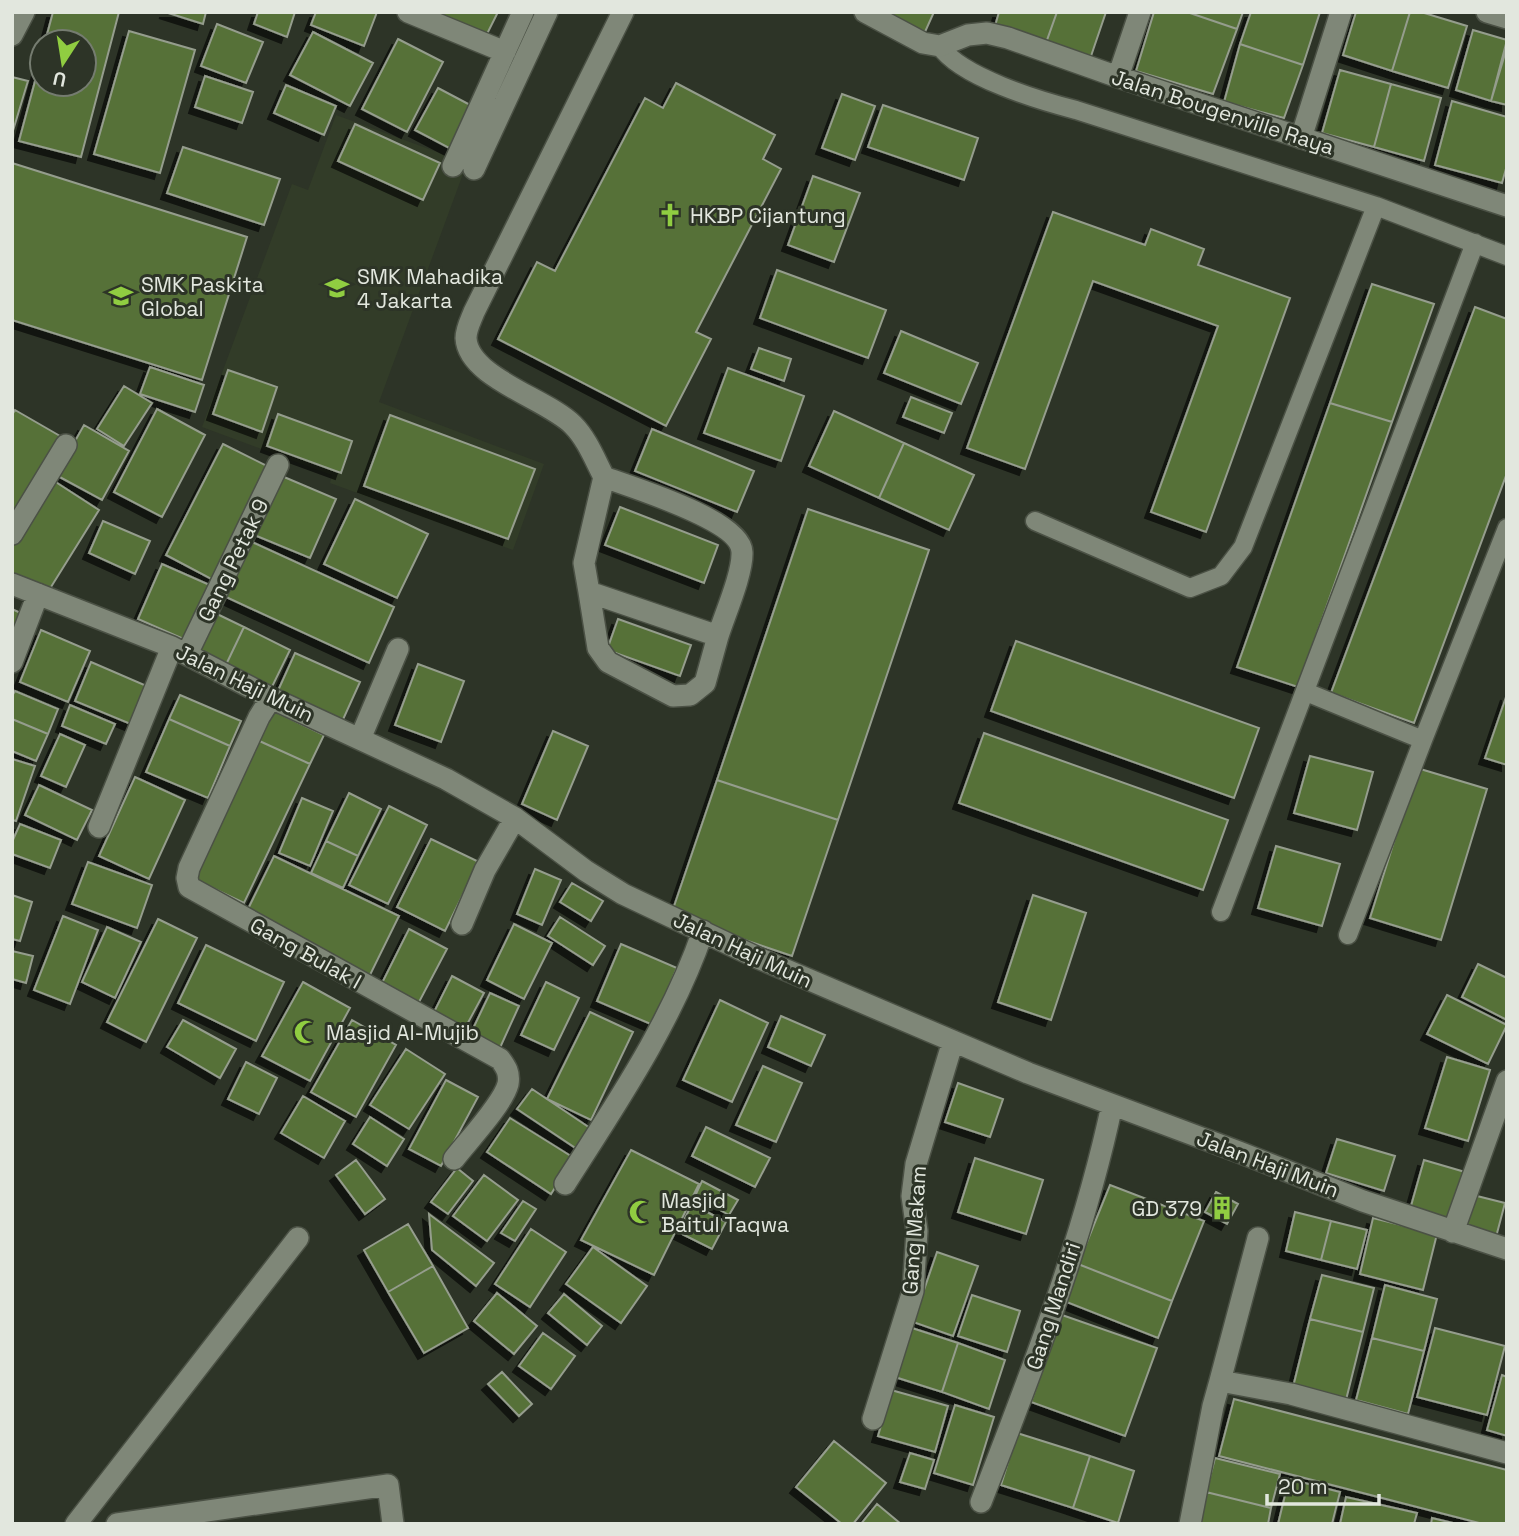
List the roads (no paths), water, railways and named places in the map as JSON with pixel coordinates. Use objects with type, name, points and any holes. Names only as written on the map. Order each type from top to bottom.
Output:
[{"type":"street","points":[[12,35],[24,12]]},
{"type":"street","points":[[408,12],[505,52]]},
{"type":"street","points":[[453,166],[523,12]]},
{"type":"street","points":[[474,169],[547,12]]},
{"type":"street","points":[[604,477],[584,563],[598,648],[608,662],[673,696],[690,695],[705,683],[741,562],[742,550],[721,526],[686,507],[604,477],[575,426],[559,413],[495,377],[472,355],[466,337],[474,312],[623,12]]},
{"type":"street","points":[[865,12],[923,43],[940,46]]},
{"type":"street","points":[[1118,77],[1140,12]]},
{"type":"street","points":[[1301,138],[1341,12]]},
{"type":"street","points":[[1487,12],[1507,18]]},
{"type":"street","name":"Jalan Bougenville Raya","points":[[940,46],[968,35],[987,33],[1009,38],[1118,77],[1507,206]]},
{"type":"street","points":[[12,534],[66,445]]},
{"type":"street","name":"Gang Petak 9","points":[[99,827],[179,650],[278,465]]},
{"type":"street","name":"Jalan Haji Muin","points":[[12,584],[179,650],[271,698],[446,779],[515,818],[586,871],[623,894],[850,999],[1028,1073],[1363,1201],[1507,1249]]},
{"type":"street","points":[[589,592],[718,636]]},
{"type":"street","points":[[12,662],[38,594]]},
{"type":"street","points":[[360,739],[398,649]]},
{"type":"street","name":"Gang Bulak I","points":[[271,698],[259,717],[189,868],[189,887],[500,1059],[508,1070],[508,1084],[500,1100],[454,1159]]},
{"type":"street","points":[[462,924],[485,870],[515,818]]},
{"type":"street","points":[[565,1184],[649,1048],[694,957],[703,931]]},
{"type":"street","name":"Gang Makam","points":[[873,1419],[913,1291],[917,1231],[912,1196],[916,1164],[953,1041]]},
{"type":"street","points":[[1453,1232],[1507,1081]]},
{"type":"street","name":"Gang Mandiri","points":[[981,1502],[1035,1362],[1080,1224],[1112,1105]]},
{"type":"street","points":[[76,1524],[298,1238]]},
{"type":"street","points":[[1190,1524],[1213,1406],[1258,1238]]},
{"type":"street","points":[[1220,1381],[1291,1394],[1507,1453]]},
{"type":"street","points":[[117,1524],[388,1485],[393,1524]]},
{"type":"lane","points":[[940,46],[969,70],[1032,99],[1089,114],[1376,206],[1507,256]]},
{"type":"lane","points":[[1035,522],[1190,589],[1221,576],[1243,547],[1376,206]]},
{"type":"lane","points":[[1222,912],[1475,243]]},
{"type":"lane","points":[[1348,935],[1507,528]]},
{"type":"lane","points":[[1306,692],[1423,740]]},
{"type":"place","name":"HKBP Cijantung","points":[[670,215]]},
{"type":"place","name":"SMK Mahadika 4 Jakarta","points":[[337,288]]},
{"type":"place","name":"SMK Paskita Global","points":[[121,296]]},
{"type":"place","name":"Masjid Al-Mujib","points":[[306,1032]]},
{"type":"place","name":"GD 379","points":[[1222,1208]]},
{"type":"place","name":"Masjid Baitul Taqwa","points":[[641,1212]]}]
